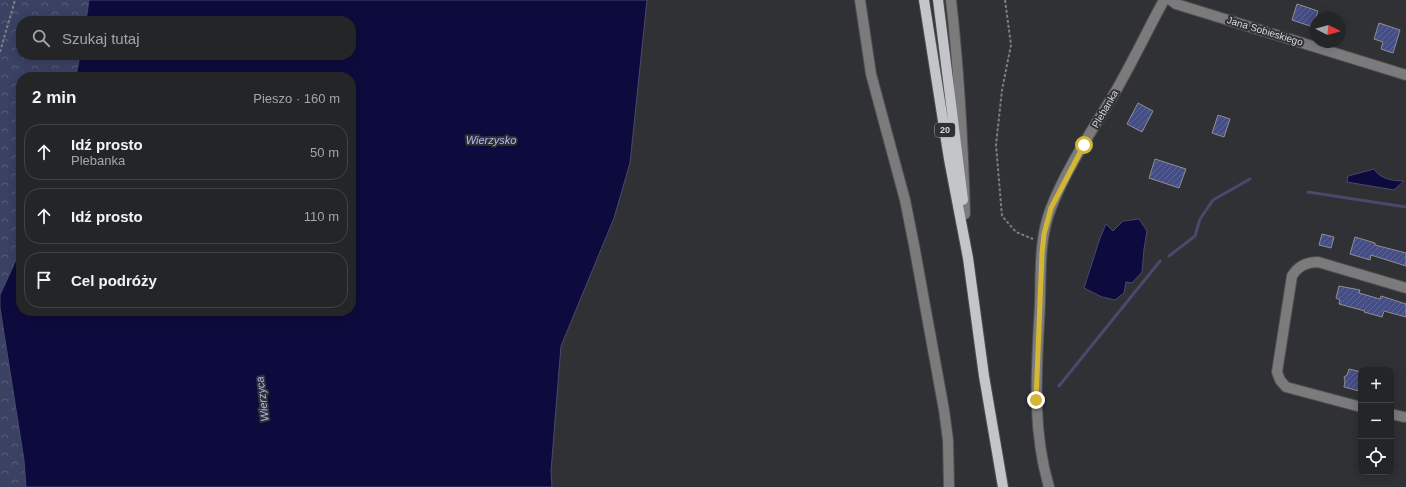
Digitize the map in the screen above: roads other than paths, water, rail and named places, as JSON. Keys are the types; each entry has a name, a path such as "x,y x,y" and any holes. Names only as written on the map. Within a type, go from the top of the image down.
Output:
{"main road":[{"name":"20","path":"924,0 949,159 968,258 984,376 1003,487"},
{"name":"20","path":"938,0 965,214 968,258"}],"street":[{"path":"860,0 871,74 905,200 914,245 944,410 948,440 949,487"},
{"path":"951,0 963,139 965,214"},
{"name":"Plebanka","path":"1049,487 1038,440 1036,400 1043,243 1047,220 1068,172 1115,92 1164,0"},
{"name":"Jana Sobieskiego","path":"1171,0 1176,4 1406,75"},
{"path":"1358,406 1286,387 1280,380 1277,372 1292,276 1296,270 1303,265 1311,262 1318,262 1406,288"},
{"path":"1394,415 1404,417"}],"water":[{"name":"Wierzysko","path":"89,0 647,0 630,163 614,218 561,346 551,471 552,487 26,487 24,460 0,308 0,295 16,260 16,316 356,316 356,72 77,72 79,60 356,60 356,16 87,16"},
{"path":"1374,169 1387,179 1404,181 1394,190 1347,182 1348,176"},
{"path":"1139,219 1147,231 1142,272 1132,283 1126,282 1124,293 1115,300 1102,297 1084,288 1106,224 1113,231 1123,221"}],"waterway":[{"path":"1169,256 1195,236 1200,219 1213,200 1250,179"},
{"path":"1308,192 1406,207"},
{"path":"1059,386 1160,261"}],"water label":[{"name":"Wierzyca","path":"262,399"}]}
